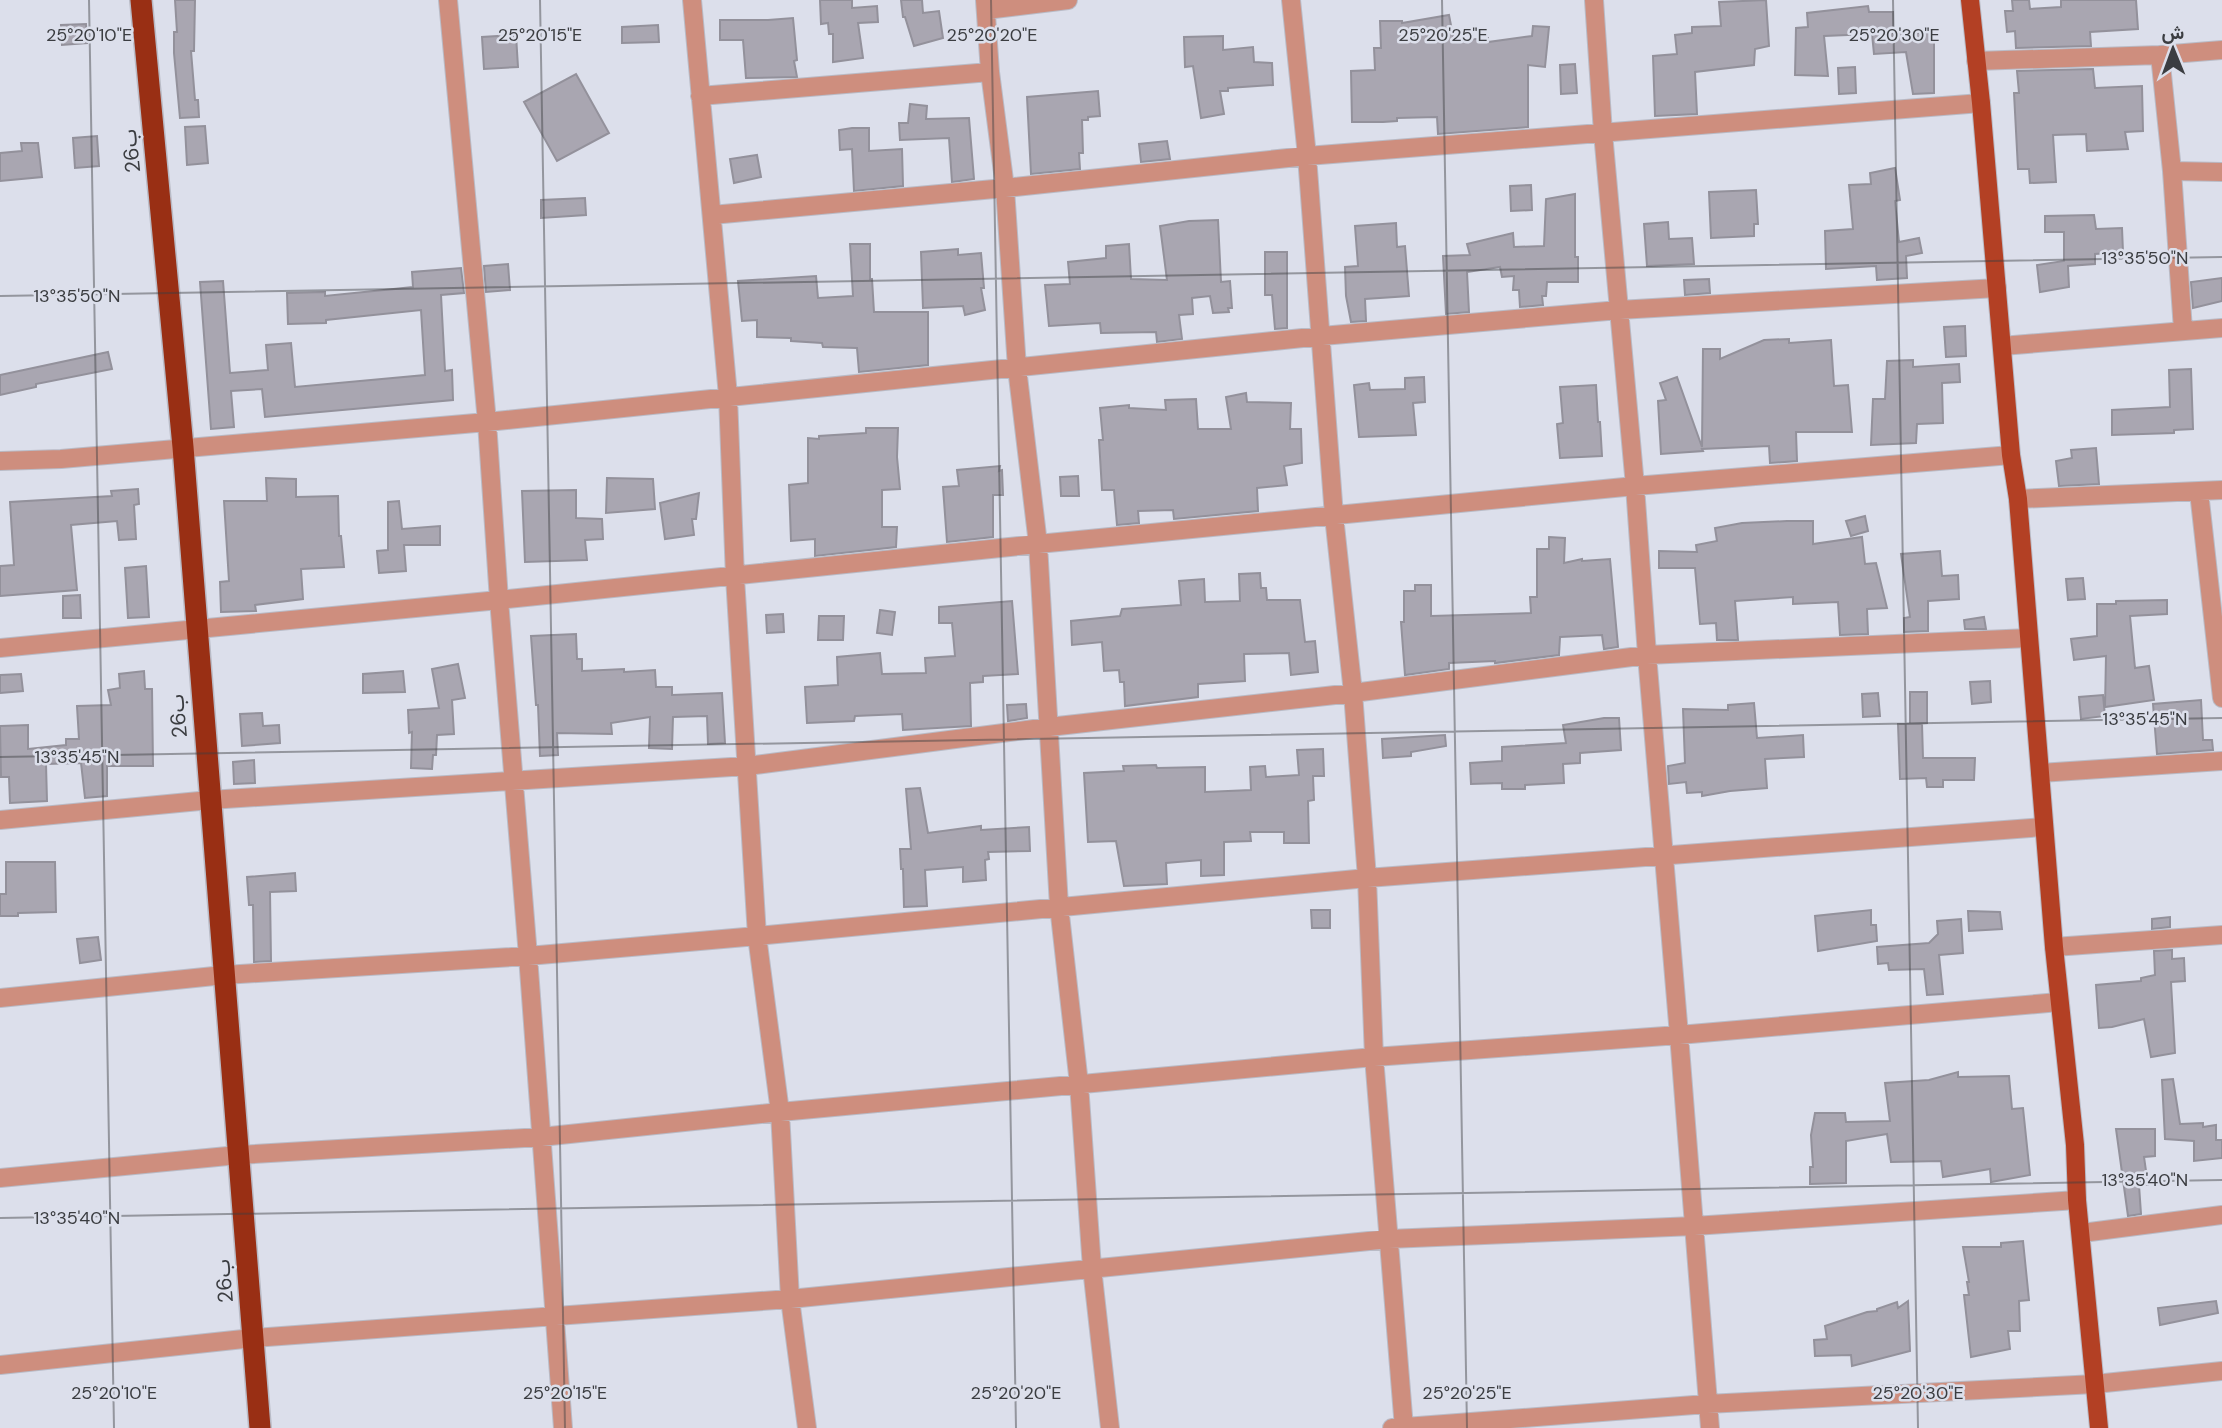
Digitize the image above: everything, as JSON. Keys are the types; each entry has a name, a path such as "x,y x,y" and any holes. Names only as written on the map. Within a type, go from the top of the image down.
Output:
{"highway":[{"name":"26ب","path":"141,0 183,447 260,1428"}],"main road":[{"path":"1970,0 2011,455 2018,499 2043,827 2075,1145 2077,1200 2099,1428"}],"street":[{"path":"448,0 487,422 563,1428"},
{"path":"692,0 728,396 735,577 757,936 780,1112 790,1299 807,1428"},
{"path":"1068,0 985,5 990,72 1005,188 1017,368 1038,544 1059,906 1079,1084 1092,1268 1110,1428"},
{"path":"1291,0 1307,156 1334,516 1353,694 1367,877 1374,1057 1404,1428"},
{"path":"1594,0 1710,1428"},
{"path":"1976,61 2160,55 2222,50"},
{"path":"2160,55 2172,171 2183,330"},
{"path":"700,96 990,72"},
{"path":"712,215 1307,156 1981,103"},
{"path":"2172,171 2222,172"},
{"path":"0,461 61,459 487,422 1322,336 1619,310 1997,288"},
{"path":"2002,346 2222,328"},
{"path":"0,648 1635,486 2011,455"},
{"path":"2018,499 2222,490"},
{"path":"2199,492 2222,698"},
{"path":"0,820 209,800 747,766 1647,656 2029,638"},
{"path":"2040,774 2222,761"},
{"path":"0,998 224,975 528,956 757,936 1367,877 2043,827"},
{"path":"2054,947 2222,934"},
{"path":"0,1178 239,1155 541,1137 1374,1057 1679,1035 2059,1002"},
{"path":"0,1365 253,1338 790,1299 1389,1239 1694,1226 2077,1200"},
{"path":"2082,1233 2222,1215"},
{"path":"1392,1428 1707,1405 2095,1384 2222,1371"}],"building":[{"path":"175,0 195,0 194,51 191,51 199,117 180,118 174,53 174,32 177,32"},
{"path":"820,0 852,0 852,8 877,6 878,22 858,23 863,58 833,62 833,34 829,34 828,23 821,24"},
{"path":"901,0 922,0 923,13 939,11 943,38 914,46 903,17"},
{"path":"1766,0 1769,46 1755,49 1754,65 1695,72 1697,114 1655,116 1653,56 1677,54 1675,35 1692,33 1692,27 1721,26 1719,2"},
{"path":"2012,0 2029,0 2030,9 2061,7 2061,0 2136,0 2138,29 2090,32 2091,46 2016,48 2015,31 2007,32 2005,11 2013,11"},
{"path":"1868,6 1869,12 1893,12 1893,33 1934,33 1934,93 1913,94 1906,52 1874,54 1872,34 1824,36 1828,76 1795,75 1796,28 1808,27 1807,13"},
{"path":"1449,15 1454,41 1488,38 1488,42 1532,36 1533,26 1549,27 1545,67 1528,65 1528,127 1438,134 1437,117 1352,122 1351,71 1375,70 1374,48 1381,48 1380,21 1402,23"},
{"path":"793,18 797,77 746,78 743,40 720,40 720,20"},
{"path":"86,24 87,43 62,45 61,25"},
{"path":"658,25 659,42 622,43 622,27"},
{"path":"516,35 518,67 484,69 482,37"},
{"path":"1223,36 1223,50 1253,47 1254,62 1272,63 1273,85 1220,91 1224,114 1201,118 1193,66 1185,67 1184,37"},
{"path":"1575,64 1577,93 1561,94 1560,65"},
{"path":"1855,67 1856,93 1839,94 1838,68"},
{"path":"2093,69 2095,88 2142,86 2143,131 2125,132 2128,149 2087,151 2086,134 2053,135 2056,182 2030,183 2029,169 2018,169 2014,93 2019,93 2017,71"},
{"path":"576,74 609,133 557,161 524,102"},
{"path":"1098,91 1100,116 1082,120 1083,153 1079,153 1080,169 1031,174 1027,97"},
{"path":"910,104 927,106 926,119 969,118 974,179 952,182 949,138 900,140 899,123 908,123"},
{"path":"205,126 208,163 187,165 185,127"},
{"path":"869,128 869,151 902,149 903,186 854,191 852,149 840,150 839,130"},
{"path":"97,136 99,166 75,168 73,138"},
{"path":"1167,141 1170,159 1141,162 1139,144"},
{"path":"21,143 38,143 42,177 0,181 0,153 22,151"},
{"path":"757,155 761,177 734,183 730,159"},
{"path":"1895,168 1900,200 1895,201 1899,242 1919,238 1922,253 1906,256 1907,278 1877,280 1876,266 1826,269 1825,231 1853,229 1849,185 1871,184 1870,173"},
{"path":"1531,185 1532,210 1511,211 1510,186"},
{"path":"1756,190 1758,224 1754,224 1754,236 1711,238 1709,192"},
{"path":"1575,194 1575,257 1578,257 1578,282 1547,282 1546,296 1542,296 1543,305 1520,307 1519,290 1513,290 1514,276 1502,277 1500,267 1467,272 1469,312 1446,314 1443,256 1470,255 1467,244 1513,233 1514,247 1544,246 1546,199"},
{"path":"585,198 586,215 541,218 541,200"},
{"path":"2094,215 2096,229 2122,228 2123,252 2095,254 2095,264 2068,266 2069,287 2040,292 2037,265 2064,261 2064,232 2045,232 2045,216"},
{"path":"1218,220 1221,282 1230,281 1232,308 1228,308 1229,312 1213,313 1210,296 1192,298 1193,314 1179,315 1182,339 1157,342 1156,332 1101,333 1100,323 1049,326 1045,285 1070,284 1068,262 1106,258 1106,246 1129,244 1131,279 1167,280 1160,226"},
{"path":"1668,222 1669,239 1692,238 1694,264 1647,266 1644,224"},
{"path":"1396,223 1397,247 1405,246 1409,296 1365,299 1366,321 1351,322 1346,296 1345,267 1358,266 1355,226"},
{"path":"850,244 870,244 874,312 928,312 928,365 859,372 857,348 823,347 822,343 791,341 791,338 757,337 757,320 742,321 738,281 816,276 818,298 853,296"},
{"path":"958,249 958,255 981,253 984,288 981,288 985,310 965,315 963,306 923,308 921,252"},
{"path":"1265,252 1287,252 1287,328 1275,329 1272,295 1265,295"},
{"path":"508,264 510,290 486,292 484,266"},
{"path":"461,268 464,293 441,295 445,371 452,370 453,400 265,417 262,389 231,391 234,427 211,429 200,282 223,281 230,373 268,370 266,345 291,343 295,387 425,375 421,310 326,320 326,323 288,324 287,293 325,292 325,296 413,287 412,272"},
{"path":"2222,278 2222,301 2193,308 2191,282"},
{"path":"1709,279 1710,293 1685,295 1684,280"},
{"path":"1965,326 1966,356 1946,357 1944,327"},
{"path":"1789,339 1789,343 1831,340 1834,386 1848,385 1852,432 1796,432 1797,461 1770,463 1769,446 1661,454 1658,401 1666,400 1660,383 1677,377 1702,447 1703,349 1720,349 1720,359 1764,340"},
{"path":"108,352 112,369 36,384 36,387 0,395 0,375"},
{"path":"1913,360 1913,367 1959,364 1960,382 1942,383 1943,423 1917,424 1916,443 1871,445 1873,399 1885,399 1887,361"},
{"path":"2191,369 2193,429 2174,430 2174,433 2112,435 2112,410 2170,407 2169,370"},
{"path":"1424,377 1425,402 1413,403 1416,435 1359,437 1354,385 1369,383 1370,390 1405,389 1405,378"},
{"path":"1596,385 1602,456 1560,458 1557,424 1563,423 1560,387"},
{"path":"1246,393 1247,402 1291,403 1290,429 1301,429 1302,463 1284,466 1287,485 1257,488 1258,511 1174,519 1173,510 1138,511 1139,523 1117,525 1114,490 1102,490 1099,440 1103,440 1100,408 1129,405 1129,408 1166,410 1165,400 1196,399 1198,429 1231,429 1226,397"},
{"path":"866,428 898,428 900,489 882,490 882,527 897,527 896,547 815,556 815,539 791,541 789,485 808,483 808,438 866,433"},
{"path":"2096,448 2099,484 2059,486 2056,461 2072,458 2071,450"},
{"path":"1000,466 1003,495 993,495 993,537 947,542 943,487 959,486 957,470"},
{"path":"1078,476 1079,496 1061,496 1060,477"},
{"path":"266,478 296,479 296,497 338,496 339,536 344,567 301,569 303,599 255,605 256,611 221,612 220,582 229,581 224,501 267,501"},
{"path":"607,478 653,479 655,509 606,513"},
{"path":"138,489 139,504 134,505 136,539 119,540 117,521 71,525 77,590 0,596 0,566 14,565 10,502 112,496 111,491"},
{"path":"576,490 576,518 602,519 603,539 585,540 587,560 525,562 522,491"},
{"path":"699,493 696,519 692,519 694,535 665,539 660,503"},
{"path":"399,501 402,529 440,526 440,545 404,545 406,571 379,573 377,551 388,550 388,502"},
{"path":"1865,516 1868,531 1851,536 1846,521"},
{"path":"1813,521 1813,544 1862,537 1865,564 1876,563 1887,608 1867,609 1868,634 1840,635 1838,602 1793,604 1793,597 1735,601 1738,640 1717,640 1716,623 1700,624 1695,568 1659,568 1659,551 1697,552 1696,545 1717,541 1715,528 1742,523"},
{"path":"1549,537 1565,538 1564,563 1582,559 1610,559 1618,647 1604,649 1602,635 1560,637 1559,655 1495,663 1449,663 1449,669 1405,675 1401,622 1404,622 1404,591 1415,591 1415,585 1431,585 1431,616 1531,613 1530,597 1537,597 1537,549 1549,549"},
{"path":"1940,551 1942,576 1958,575 1959,599 1928,601 1928,631 1904,632 1904,618 1910,617 1901,554"},
{"path":"146,566 149,617 128,618 125,568"},
{"path":"1260,573 1261,588 1266,588 1267,600 1300,600 1305,642 1315,641 1318,672 1291,675 1289,653 1244,654 1245,681 1198,684 1198,697 1125,706 1124,682 1120,682 1119,670 1104,671 1102,642 1072,645 1071,621 1120,616 1122,609 1181,605 1179,581 1204,579 1205,602 1240,601 1239,574"},
{"path":"2083,578 2085,599 2068,600 2066,579"},
{"path":"80,595 81,618 63,618 63,596"},
{"path":"2167,600 2167,614 2130,616 2135,668 2149,666 2154,700 2105,707 2106,656 2074,660 2071,639 2097,636 2097,604"},
{"path":"1012,601 1018,674 983,676 983,682 970,683 971,726 903,730 902,714 855,716 854,721 807,723 805,687 838,685 837,657 880,653 882,674 926,673 925,658 955,656 952,623 939,623 939,607"},
{"path":"880,610 895,612 892,635 877,633"},
{"path":"783,614 784,632 767,633 766,615"},
{"path":"819,616 844,616 843,640 818,640"},
{"path":"1984,617 1986,629 1965,629 1964,620"},
{"path":"576,634 577,659 582,659 582,671 655,670 656,687 672,687 672,695 722,693 725,743 708,744 707,716 673,717 672,749 649,748 650,717 611,723 612,734 557,733 558,755 540,756 531,636"},
{"path":"458,664 465,698 452,700 454,734 437,735 432,769 411,768 412,732 409,733 408,710 439,708 432,669"},
{"path":"144,671 145,689 152,689 153,766 107,766 107,796 85,798 81,763 46,764 47,801 10,803 9,777 1,777 0,726 28,725 28,749 66,745 66,739 79,739 77,706 111,705 108,690 120,688 119,674"},
{"path":"403,671 405,692 363,693 363,674"},
{"path":"21,674 23,691 0,693 0,675"},
{"path":"1990,681 1991,702 1972,704 1970,682"},
{"path":"1910,692 1927,692 1927,723 1910,724"},
{"path":"1878,693 1880,716 1863,717 1862,694"},
{"path":"2103,695 2105,716 2081,719 2079,697"},
{"path":"2201,700 2203,740 2212,740 2213,750 2157,754 2153,704"},
{"path":"1754,703 1757,738 1803,735 1804,757 1765,759 1767,788 1702,796 1702,792 1687,793 1686,782 1669,784 1668,766 1685,763 1683,709 1728,710 1728,705"},
{"path":"1026,704 1027,718 1008,721 1007,705"},
{"path":"262,713 263,726 279,725 280,743 242,746 240,714"},
{"path":"1619,718 1621,750 1580,753 1580,763 1563,764 1564,783 1525,785 1525,789 1502,789 1502,783 1471,784 1470,763 1502,761 1502,747 1566,743 1563,725"},
{"path":"1898,724 1922,724 1923,758 1975,758 1974,780 1943,780 1943,787 1927,787 1926,778 1900,779"},
{"path":"1445,735 1446,746 1411,752 1411,756 1383,758 1382,739"},
{"path":"1323,749 1324,776 1313,776 1314,800 1308,801 1309,843 1284,843 1284,832 1250,832 1251,841 1224,842 1224,875 1201,876 1201,860 1166,863 1167,884 1124,886 1116,841 1088,842 1084,773 1124,771 1123,766 1205,767 1205,792 1251,790 1250,767 1265,766 1266,777 1299,775 1297,750"},
{"path":"254,760 255,783 234,784 233,762"},
{"path":"920,788 928,833 981,826 981,830 1029,827 1030,851 988,852 989,859 985,860 986,880 963,882 963,867 925,870 927,906 904,907 900,849 911,849 906,789"},
{"path":"6,862 55,862 56,912 0,916 0,894 6,894"},
{"path":"295,873 296,891 270,892 271,961 254,962 253,905 249,905 247,877"},
{"path":"1311,910 1330,910 1330,928 1312,928"},
{"path":"1871,910 1871,925 1876,925 1877,941 1818,951 1815,916"},
{"path":"1968,911 2000,912 2002,929 1969,931"},
{"path":"2170,917 2170,927 2152,929 2152,919"},
{"path":"1961,919 1963,953 1939,955 1943,994 1927,995 1924,969 1889,970 1888,963 1878,964 1877,947 1929,943 1938,934 1937,921"},
{"path":"98,937 101,960 80,963 77,939"},
{"path":"2172,950 2172,959 2184,958 2185,981 2171,982 2175,1053 2151,1057 2144,1019 2099,1028 2096,985 2141,981 2141,978 2155,975 2154,951"},
{"path":"1958,1072 1958,1077 2009,1076 2012,1109 2023,1108 2030,1175 1991,1182 1990,1169 1943,1177 1941,1161 1891,1162 1887,1134 1846,1141 1846,1183 1810,1184 1810,1167 1813,1167 1811,1135 1815,1113 1845,1113 1846,1122 1890,1121 1885,1083 1929,1080"},
{"path":"2173,1079 2180,1124 2203,1123 2203,1127 2216,1125 2216,1140 2222,1140 2222,1158 2194,1161 2194,1141 2165,1139 2162,1080"},
{"path":"2116,1129 2155,1129 2155,1156 2144,1157 2148,1185 2139,1185 2141,1214 2128,1216"},
{"path":"2023,1241 2029,1300 2019,1301 2020,1331 2008,1331 2010,1349 1971,1357 1964,1295 1969,1295 1969,1282 1963,1247 2001,1247 2001,1243"},
{"path":"1908,1301 1910,1351 1852,1366 1851,1355 1815,1356 1814,1340 1827,1339 1825,1326 1877,1311 1897,1302 1898,1308"},
{"path":"2216,1301 2218,1313 2160,1325 2158,1308"}]}
